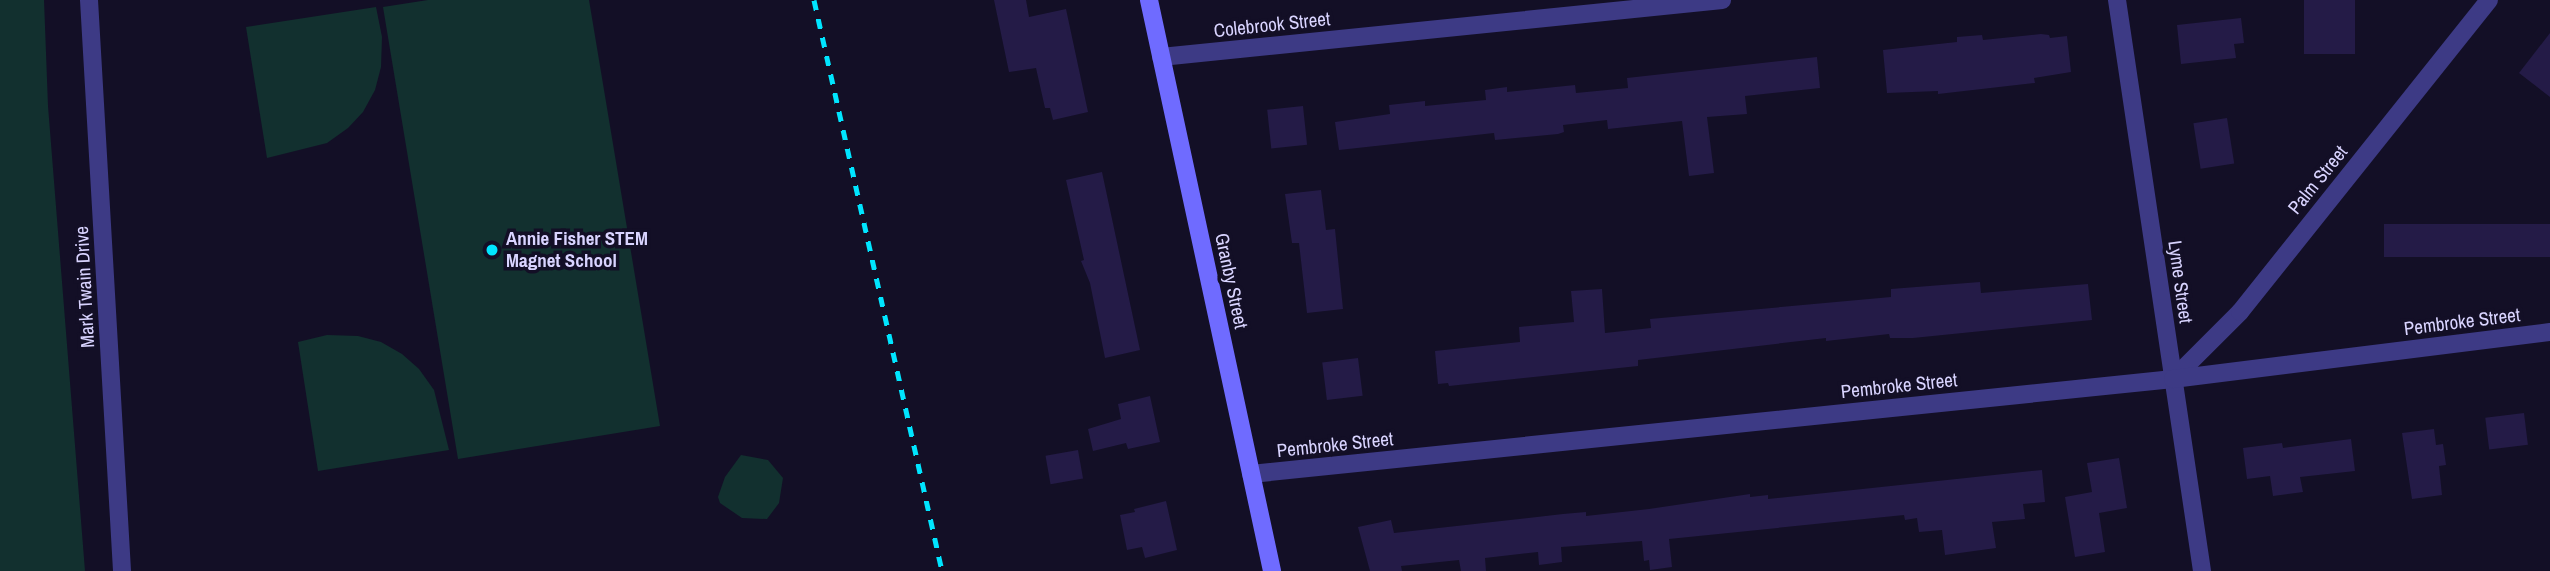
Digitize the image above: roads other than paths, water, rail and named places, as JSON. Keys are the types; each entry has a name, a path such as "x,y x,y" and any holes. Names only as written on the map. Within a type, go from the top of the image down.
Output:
{"main road":[{"name":"Granby Street","path":"1149,0 1272,571"}],"street":[{"name":"Mark Twain Drive","path":"89,0 122,571"},
{"name":"Colebrook Street","path":"1161,57 1722,0"},
{"name":"Lyme Street","path":"2117,0 2202,571"},
{"name":"Palm Street","path":"2173,379 2240,312 2489,0"},
{"name":"Pembroke Street","path":"1251,474 2173,379 2550,332"}],"railway":[{"path":"814,0 942,571"}],"place":[{"name":"Annie Fisher STEM Magnet School","path":"492,250"}]}
